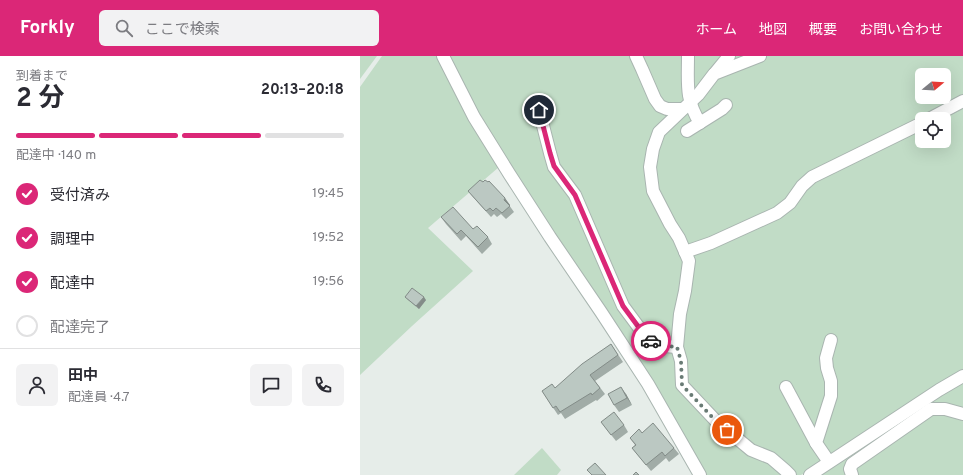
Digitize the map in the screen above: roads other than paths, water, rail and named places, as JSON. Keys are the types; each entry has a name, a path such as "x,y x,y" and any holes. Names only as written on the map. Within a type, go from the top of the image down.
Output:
{"street":[{"path":"443,56 474,117 494,150 648,384 700,475"},
{"path":"636,56 655,99 660,106 667,109 686,106"},
{"path":"688,56 686,106 700,123"},
{"path":"729,56 698,95 659,132 653,149 650,167 653,191 679,238 689,261 680,314 677,347 681,361 682,385 715,420 751,450 771,458 790,475"},
{"path":"714,74 760,56"},
{"path":"942,112 963,101"},
{"path":"687,131 726,106"},
{"path":"539,110 554,166 575,195 623,306 640,329 653,342 664,346 677,347"},
{"path":"685,252 711,243 777,214 790,203 802,186 812,177 915,126"},
{"path":"816,443 831,396 831,381 826,358 831,340"},
{"path":"810,475 963,376"},
{"path":"786,387 816,443 829,462"},
{"path":"850,471 931,409 945,409 963,414"},
{"path":"850,471 868,437"}]}
